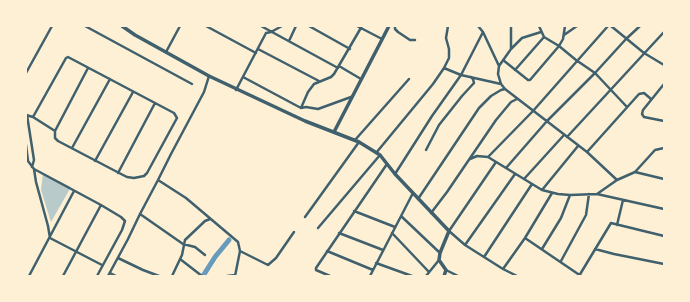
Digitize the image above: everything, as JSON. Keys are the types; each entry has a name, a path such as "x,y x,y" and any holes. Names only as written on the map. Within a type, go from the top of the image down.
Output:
{"street":[{"path":"26,72 52,26"},
{"path":"85,26 192,84"},
{"path":"122,26 236,90 305,121 355,140 378,154 449,231 465,245 517,276"},
{"path":"166,52 180,26"},
{"path":"207,26 256,53"},
{"path":"261,26 361,79"},
{"path":"236,90 266,33 272,32 282,26"},
{"path":"289,41 296,26"},
{"path":"309,26 350,49"},
{"path":"357,26 362,27 382,39"},
{"path":"334,132 389,26"},
{"path":"394,26 394,29 410,40 415,40"},
{"path":"318,228 378,154 444,68 449,58 449,49 446,38 448,26"},
{"path":"478,26 483,32 499,66 498,74 500,84"},
{"path":"511,26 511,49"},
{"path":"539,26 544,37 559,46 595,73 627,107"},
{"path":"504,60 515,70 530,80 559,46 564,35 565,26"},
{"path":"564,35 577,26"},
{"path":"488,157 533,111 576,60 609,26 644,53 664,65"},
{"path":"506,168 547,120 640,26"},
{"path":"301,108 311,87 319,81 331,77 339,67 362,27"},
{"path":"395,174 432,116 461,75 483,32"},
{"path":"499,66 511,49 522,38 541,32"},
{"path":"567,137 664,32"},
{"path":"515,70 544,37"},
{"path":"660,37 664,39"},
{"path":"258,49 319,81"},
{"path":"33,117 67,57 70,57 174,113 177,118 147,173 141,177 127,177 55,138 55,131 88,68"},
{"path":"444,68 461,75 500,84 517,99 547,120 587,152 618,180"},
{"path":"116,276 109,274 204,92 209,76"},
{"path":"243,77 301,108 306,107 318,109 351,97"},
{"path":"426,150 440,125 474,83 474,79 471,77"},
{"path":"72,148 110,79"},
{"path":"355,140 409,79"},
{"path":"664,84 643,110 642,115 664,121"},
{"path":"418,199 479,108 491,96 505,89"},
{"path":"95,161 133,92"},
{"path":"587,152 641,92 651,99"},
{"path":"431,213 496,120 511,102 517,99"},
{"path":"118,173 155,103"},
{"path":"50,238 33,168 34,160 26,115 33,117 55,131"},
{"path":"524,179 564,134"},
{"path":"305,217 359,142"},
{"path":"26,145 28,161 33,168 101,205 125,221 122,230 97,276"},
{"path":"542,190 578,146"},
{"path":"597,194 618,180 635,172 655,150 664,148"},
{"path":"470,159 477,156 488,157 542,190 552,193 570,195 597,194 664,209"},
{"path":"426,276 439,260 440,253 449,231 496,162"},
{"path":"330,276 316,269 387,164"},
{"path":"635,172 664,179"},
{"path":"465,245 516,174"},
{"path":"158,180 186,198 238,242 240,251 235,276 227,276"},
{"path":"484,257 532,184"},
{"path":"29,276 74,191"},
{"path":"370,276 413,193"},
{"path":"503,269 525,238 552,193"},
{"path":"561,261 586,215 589,194"},
{"path":"542,249 561,218 570,195"},
{"path":"617,225 623,200"},
{"path":"62,276 101,205"},
{"path":"354,211 395,227"},
{"path":"140,214 184,244 195,247 204,255"},
{"path":"401,216 440,253"},
{"path":"172,276 188,237 205,221 210,219"},
{"path":"525,238 561,261 580,276 611,223 664,236"},
{"path":"240,251 268,265 276,258 294,232"},
{"path":"339,233 383,250"},
{"path":"392,233 429,272"},
{"path":"50,238 102,265"},
{"path":"595,249 664,264"},
{"path":"327,251 373,270"},
{"path":"118,258 159,276"},
{"path":"180,259 202,276"},
{"path":"439,260 446,270 458,276"},
{"path":"376,263 412,276"},
{"path":"444,276 446,270"}],"shaded area":[{"path":"43,173 71,187 51,222 41,190"}],"waterway":[{"path":"203,276 215,257 229,240"}]}
